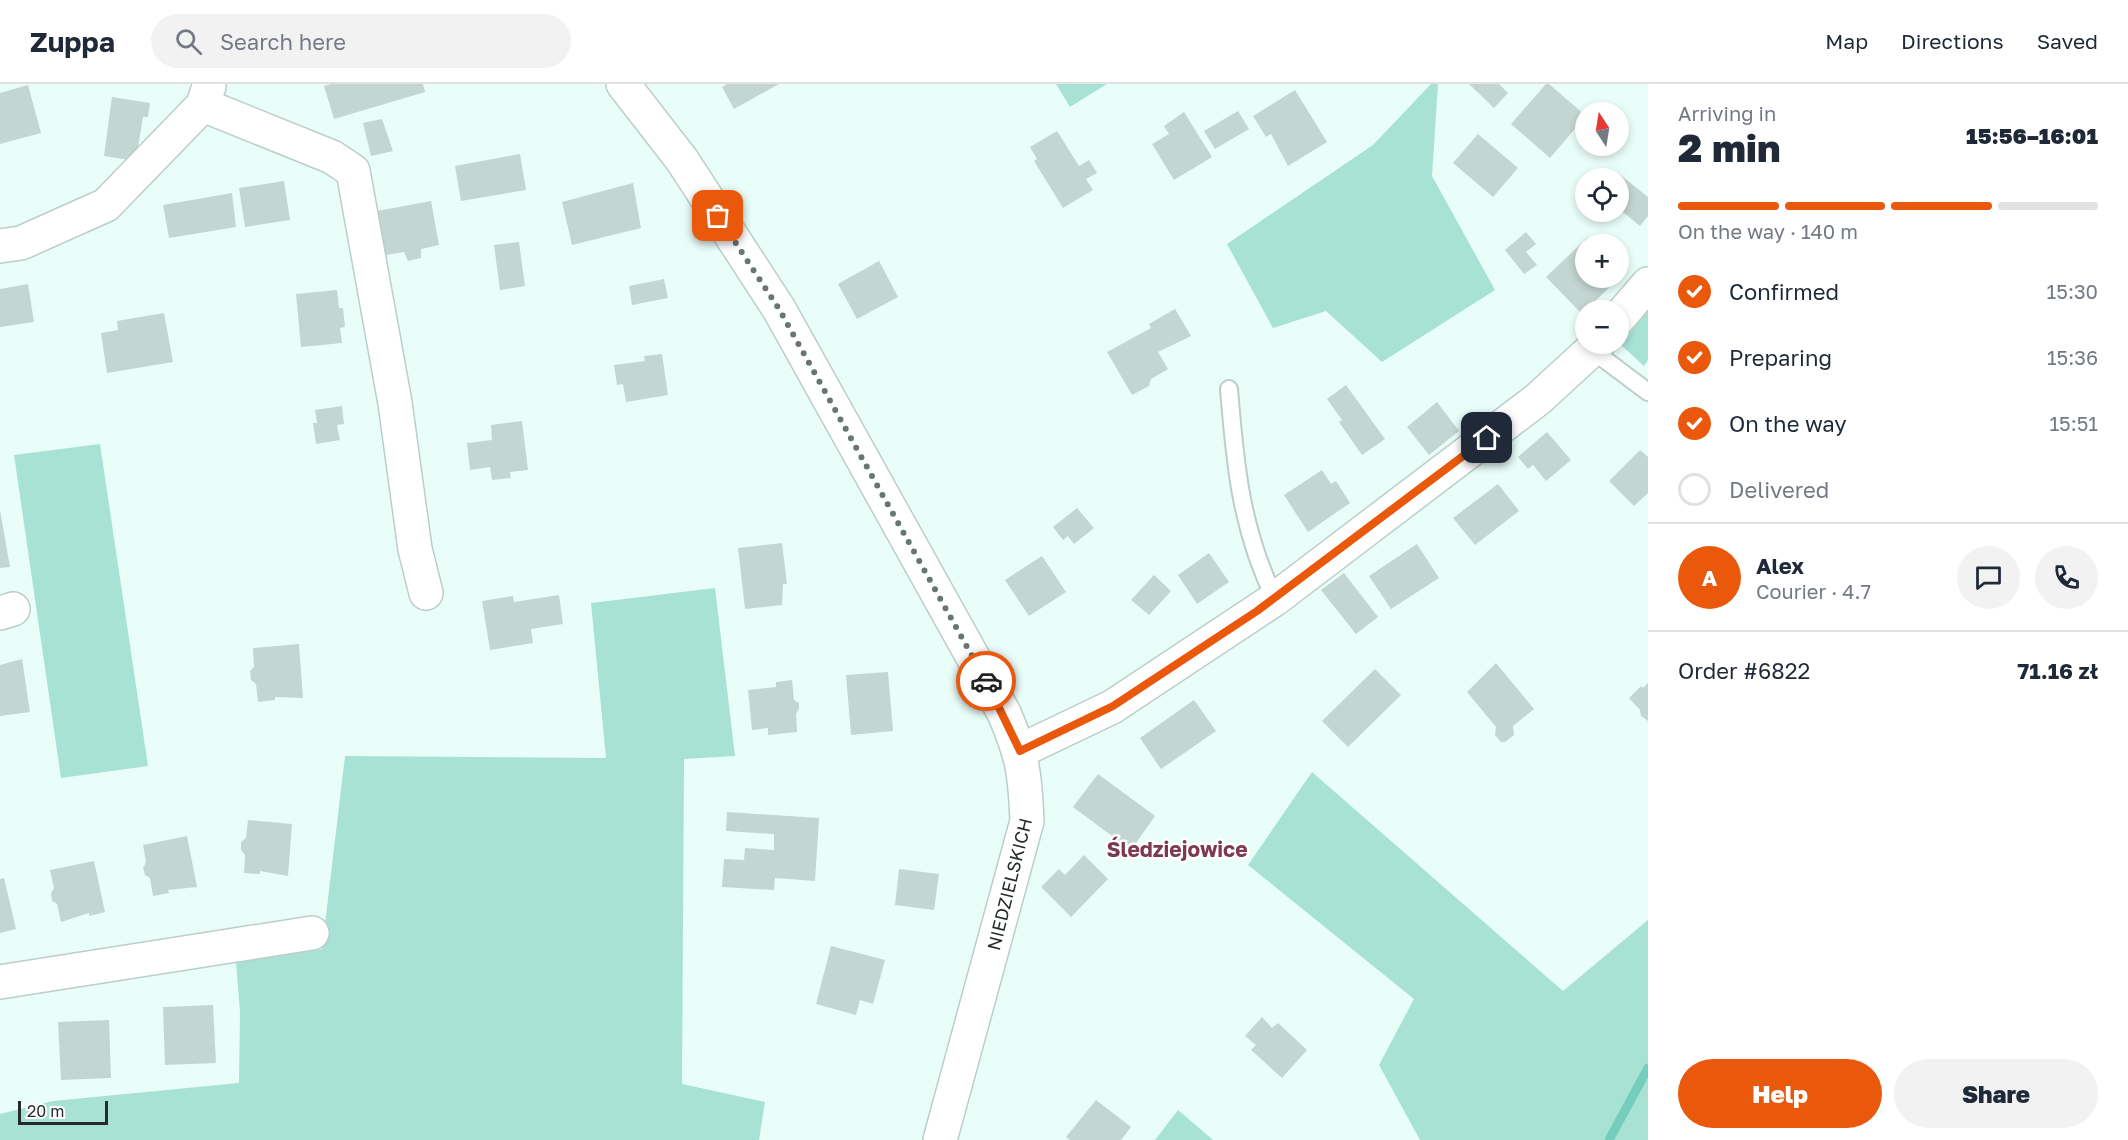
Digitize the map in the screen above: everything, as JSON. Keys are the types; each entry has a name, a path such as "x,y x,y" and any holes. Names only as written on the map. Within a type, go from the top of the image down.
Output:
{"street":[{"name":"NIEDZIELSKICH","path":"623,84 682,160 779,309 1004,713 1020,751 1025,771 1027,820 940,1140"},
{"path":"0,246 21,243 106,205 207,95 332,157 353,171 395,403 416,549 426,593"},
{"path":"1629,306 1648,284"},
{"path":"1020,751 1113,706 1275,598 1538,399 1587,354"},
{"path":"0,982 312,933"}],"lane":[{"path":"1603,354 1648,392"},
{"path":"1229,389 1236,475 1257,563 1275,598"}],"green space":[{"path":"1056,84 1107,84 1070,107"},
{"path":"1431,84 1438,84 1432,176 1495,290 1382,362 1326,311 1273,328 1227,244 1373,145"},
{"path":"1648,309 1648,360 1644,366 1629,352 1629,334"},
{"path":"100,444 148,766 61,778 14,455"},
{"path":"715,588 735,756 684,759 682,1084 765,1102 759,1140 0,1140 0,1114 53,1101 239,1083 240,1012 236,962 322,949 345,756 606,758 591,603"},
{"path":"1312,772 1563,991 1648,920 1648,1140 1420,1140 1379,1065 1414,999 1248,865"},
{"path":"1178,1110 1213,1140 1155,1140"}],"building":[{"path":"331,84 423,84 425,92 334,119 324,86"},
{"path":"727,84 779,84 734,109 722,87"},
{"path":"1469,84 1499,84 1508,93 1494,108"},
{"path":"1546,84 1549,84 1575,106 1575,129 1550,158 1511,124"},
{"path":"28,85 41,133 0,144 0,93"},
{"path":"1295,90 1327,142 1288,166 1271,134 1266,137 1253,116"},
{"path":"112,97 150,103 148,117 143,117 136,161 104,156"},
{"path":"1238,111 1249,129 1215,149 1204,131"},
{"path":"1184,112 1212,157 1174,180 1152,144 1169,134 1164,126"},
{"path":"382,119 393,151 371,156 363,123"},
{"path":"1057,131 1079,166 1089,160 1097,173 1086,179 1093,190 1063,208 1034,161 1037,159 1030,147"},
{"path":"1478,134 1518,168 1493,197 1453,163"},
{"path":"520,154 526,190 461,201 455,166"},
{"path":"284,181 290,220 245,227 239,188"},
{"path":"1629,182 1648,197 1648,216 1640,226 1629,217"},
{"path":"633,183 641,228 572,245 562,202"},
{"path":"232,193 236,227 169,238 163,205"},
{"path":"431,201 439,245 421,249 421,258 408,261 404,252 386,255 377,211"},
{"path":"1526,232 1536,244 1526,252 1537,265 1524,274 1505,250"},
{"path":"519,242 525,286 500,290 494,245"},
{"path":"1575,249 1575,288 1609,288 1596,300 1575,300 1575,307 1546,277"},
{"path":"879,261 898,297 857,319 838,284"},
{"path":"664,279 668,298 632,305 629,286"},
{"path":"28,284 34,322 0,327 0,289"},
{"path":"337,290 339,308 343,308 345,327 340,328 342,343 301,347 296,294"},
{"path":"1175,309 1191,336 1158,352 1168,369 1151,379 1149,386 1132,395 1107,352 1151,328 1149,324"},
{"path":"164,313 173,362 107,373 101,333 118,330 117,321"},
{"path":"662,354 668,395 626,402 623,384 617,385 614,365 645,361 644,356"},
{"path":"1346,385 1385,439 1362,455 1339,422 1342,420 1327,399"},
{"path":"1437,402 1459,431 1429,455 1407,427"},
{"path":"342,406 344,424 337,425 340,440 316,444 313,423 317,423 315,410"},
{"path":"522,421 528,470 510,472 511,478 492,480 490,467 470,470 467,443 492,440 491,425"},
{"path":"1547,432 1571,460 1546,481 1533,465 1528,469 1518,457"},
{"path":"1640,450 1648,457 1648,493 1634,506 1609,481"},
{"path":"1322,470 1331,484 1336,481 1350,503 1308,532 1284,495"},
{"path":"1498,484 1519,511 1475,545 1453,518"},
{"path":"1077,508 1094,528 1074,544 1068,536 1063,540 1053,527"},
{"path":"0,510 10,567 0,568"},
{"path":"782,543 787,584 783,584 782,605 745,609 738,548"},
{"path":"1417,544 1439,578 1391,609 1369,576"},
{"path":"1209,553 1229,582 1197,604 1178,575"},
{"path":"1042,556 1066,592 1029,616 1005,580"},
{"path":"1344,573 1378,617 1356,634 1321,590"},
{"path":"1154,575 1171,591 1149,615 1131,600"},
{"path":"559,595 563,624 531,629 533,643 490,650 482,601 513,596 514,602"},
{"path":"299,644 303,698 275,697 275,700 258,702 256,684 251,680 250,671 254,667 253,648"},
{"path":"22,659 30,712 0,716 0,665"},
{"path":"1496,663 1534,709 1513,726 1514,735 1505,742 1501,742 1495,735 1496,727 1467,692"},
{"path":"1375,669 1401,695 1348,747 1322,721"},
{"path":"888,672 893,731 851,735 846,675"},
{"path":"792,680 794,700 799,703 796,714 797,732 768,735 768,728 752,730 748,690 776,687 776,682"},
{"path":"1648,683 1648,721 1641,716 1640,710 1629,698 1641,686 1643,688"},
{"path":"1194,700 1216,731 1161,769 1140,738"},
{"path":"1098,774 1155,816 1131,850 1073,807"},
{"path":"727,812 819,818 815,881 775,878 774,890 722,887 724,859 744,860 745,848 774,850 774,834 726,831"},
{"path":"248,820 292,824 288,876 260,871 260,874 244,873 245,855 241,850 241,842 246,838"},
{"path":"187,836 197,887 168,890 169,893 153,896 150,878 145,875 143,868 146,862 143,845"},
{"path":"1084,855 1108,879 1071,917 1041,887 1059,869 1065,875"},
{"path":"94,861 105,912 89,916 89,913 61,922 57,904 52,901 51,893 54,888 50,870"},
{"path":"899,869 939,874 934,910 895,905"},
{"path":"4,878 16,929 0,933 0,879"},
{"path":"831,946 885,960 873,1004 860,1000 856,1015 816,1004"},
{"path":"213,1005 216,1063 165,1065 163,1007"},
{"path":"1262,1017 1272,1028 1278,1023 1307,1050 1282,1078 1251,1050 1256,1045 1245,1036"},
{"path":"109,1020 111,1078 61,1080 58,1022"},
{"path":"1096,1100 1131,1127 1121,1140 1070,1140 1066,1137"}],"waterway":[{"path":"1609,1140 1648,1068"}],"way so far":[{"path":"718,216 779,309 986,681"}],"district":[{"name":"Śledziejowice","path":"1177,849"}],"route":[{"path":"986,681 1004,713 1020,751 1046,740 1113,706 1275,598 1487,438"}]}
